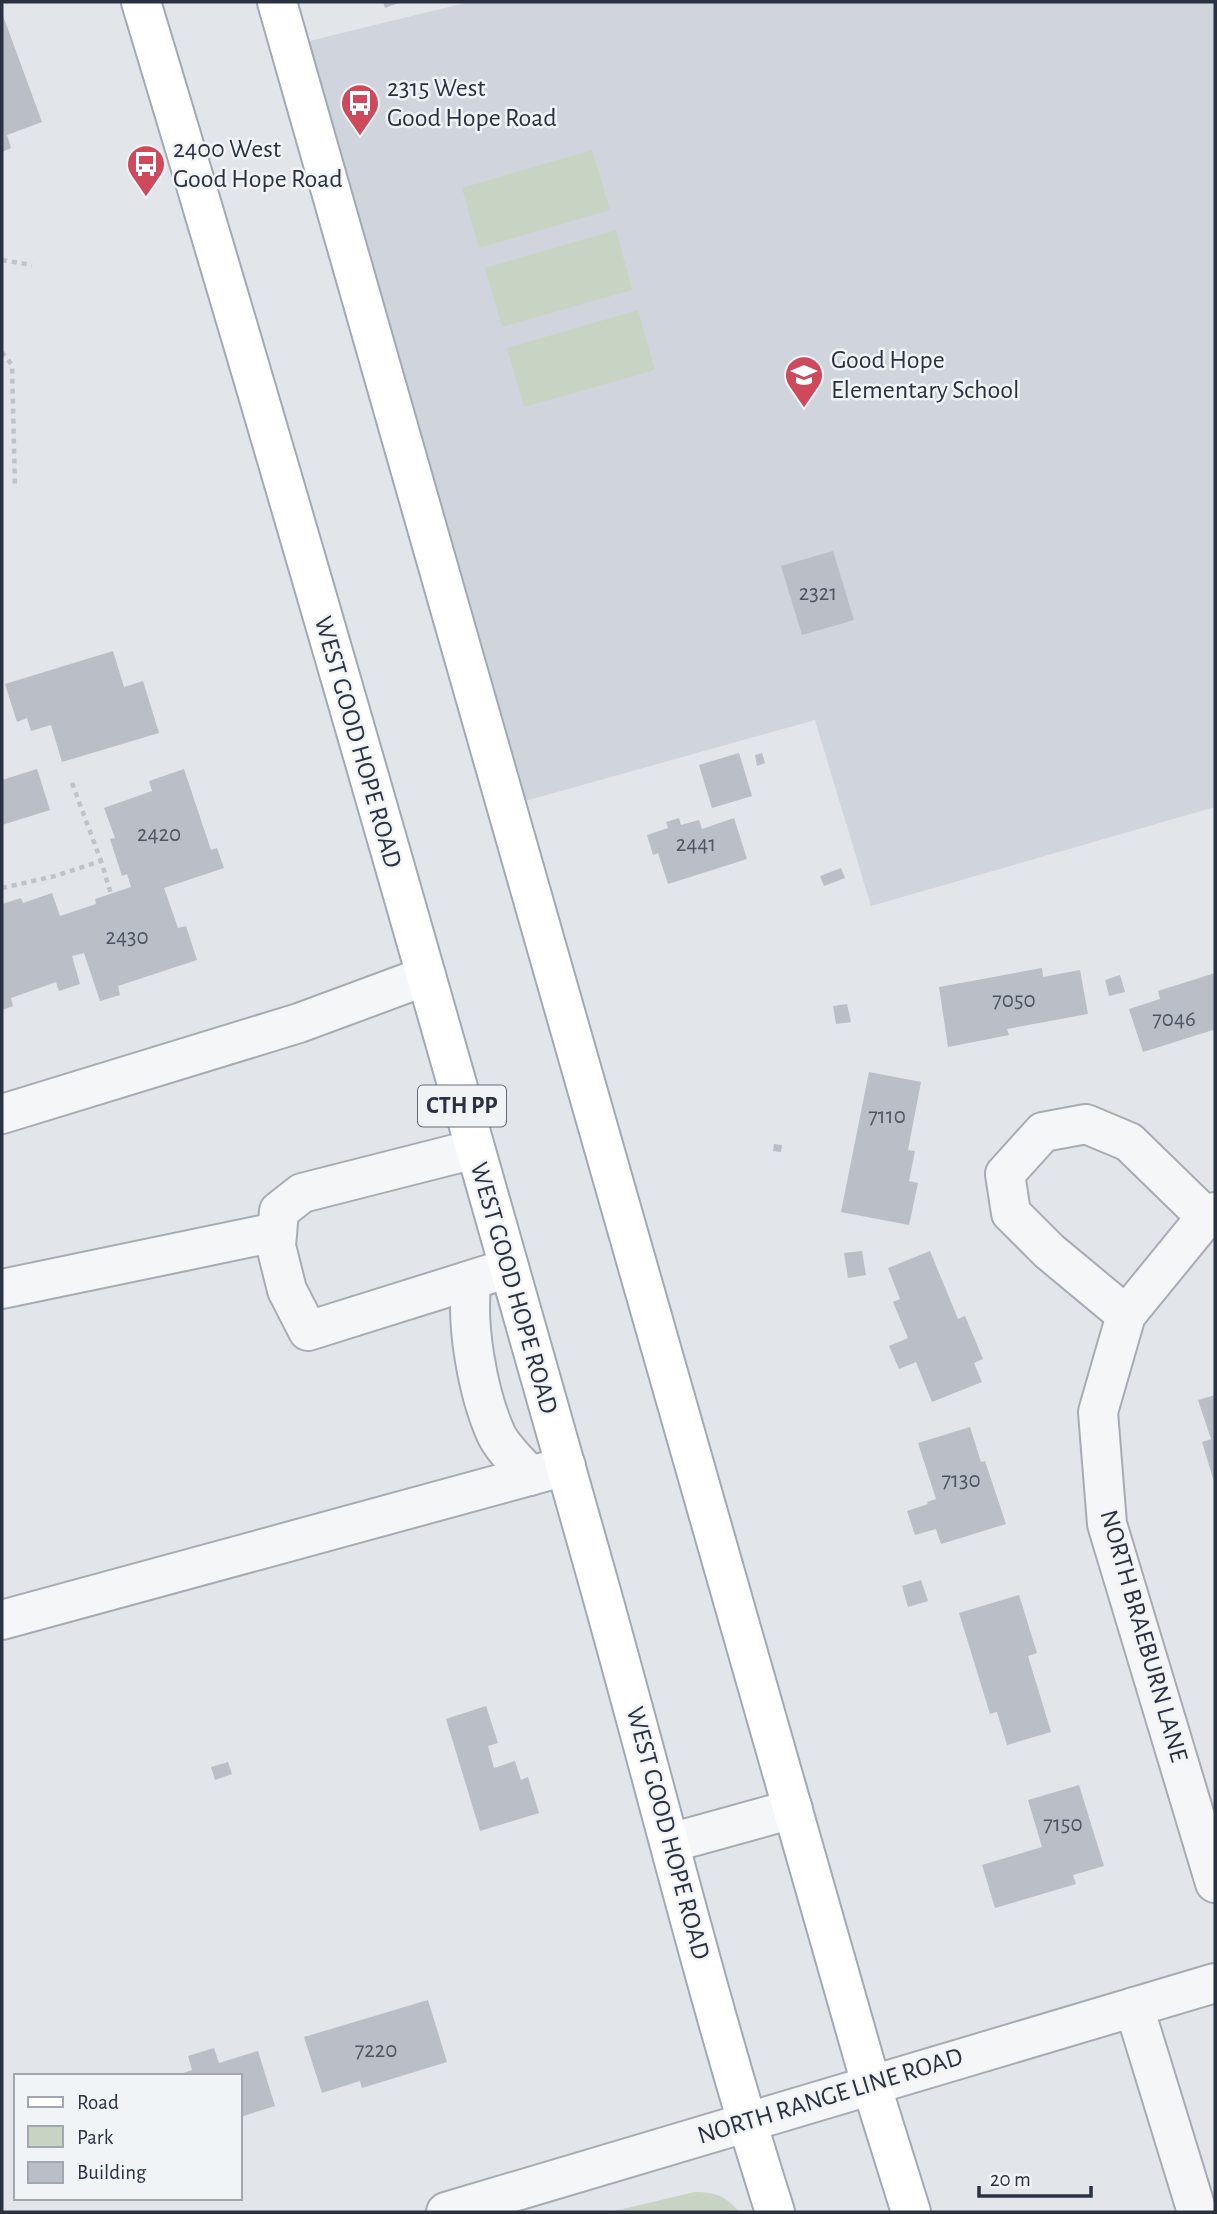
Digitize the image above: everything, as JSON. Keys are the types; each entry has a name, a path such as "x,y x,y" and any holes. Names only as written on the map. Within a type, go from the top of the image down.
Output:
{"main road":[{"name":"WEST GOOD HOPE ROAD","path":"141,2 509,1268 548,1471 670,1843 746,2121 775,2212"},
{"path":"277,2 871,2084 911,2212"}],"street":[{"path":"2,1114 299,1023 426,976"},
{"path":"1126,1315 1049,1251 1011,1213 1005,1174 1043,1132 1086,1124 1129,1142 1211,1215"},
{"path":"474,1149 302,1193 279,1211 276,1246 286,1290 308,1331 509,1268"},
{"name":"NORTH BRAEBURN LANE","path":"1211,1215 1126,1315 1098,1412 1107,1524 1215,1883"},
{"path":"2,1289 276,1232"},
{"path":"472,1280 469,1299 477,1373 496,1435 548,1471"},
{"path":"2,1620 548,1471"},
{"path":"670,1843 793,1809"},
{"name":"NORTH RANGE LINE ROAD","path":"446,2212 1215,1983"},
{"path":"1134,2007 1197,2212"}],"path":[{"path":"2,260 32,265"},
{"path":"2,352 12,365 15,488"},
{"path":"72,783 111,894"},
{"path":"2,888 55,876 100,861"}],"shaded area":[{"name":"Good Hope Elementary School","path":"469,2 1215,2 1215,807 871,906 815,720 507,806 289,46"}],"green space":[{"path":"592,150 610,210 479,248 462,188"},
{"path":"616,230 632,290 502,327 485,268"},
{"path":"638,310 655,370 524,407 507,348"},
{"path":"695,2192 720,2196 739,2212 610,2212"}],"building":[{"path":"383,2 401,2 385,8"},
{"path":"2,13 42,122 7,135 11,148 2,152"},
{"path":"833,551 854,620 802,635 781,566"},
{"path":"113,651 124,687 143,681 159,733 62,762 51,725 31,731 27,718 17,722 5,684"},
{"path":"739,753 752,796 712,808 699,765"},
{"path":"762,753 765,763 757,766 755,755"},
{"path":"37,769 50,810 2,825 2,780"},
{"path":"184,769 211,850 217,848 224,868 164,888 178,928 186,926 197,960 118,986 120,995 100,1001 84,953 72,956 80,984 59,991 56,982 11,998 13,1006 2,1010 2,904 21,898 23,903 52,893 60,916 96,904 95,899 131,887 127,874 122,876 110,839 115,838 104,808 152,791 149,781"},
{"path":"679,818 681,825 699,820 702,829 734,818 747,859 668,884 658,853 653,855 647,835 668,828 666,822"},
{"path":"841,868 845,878 824,886 820,876"},
{"path":"1042,968 1043,977 1080,970 1088,1014 1007,1029 1009,1035 948,1047 939,987"},
{"path":"1215,973 1215,1035 1213,1030 1143,1052 1129,1009 1160,999 1158,991"},
{"path":"1120,975 1125,992 1109,996 1105,980"},
{"path":"847,1004 851,1022 836,1024 833,1006"},
{"path":"869,1072 921,1082 908,1150 915,1151 909,1181 918,1183 909,1225 841,1212"},
{"path":"774,1144 782,1145 781,1152 773,1151"},
{"path":"862,1251 866,1275 848,1278 844,1253"},
{"path":"930,1251 958,1319 965,1316 983,1359 974,1363 982,1382 932,1402 916,1362 899,1369 889,1346 908,1338 893,1302 900,1299 888,1268"},
{"path":"1215,1395 1215,1485 1202,1442 1211,1439 1198,1400"},
{"path":"970,1427 981,1462 985,1461 1006,1524 941,1544 936,1529 915,1535 907,1511 936,1499 918,1443"},
{"path":"921,1580 928,1601 908,1607 902,1586"},
{"path":"1019,1595 1037,1653 1028,1656 1051,1732 1007,1745 997,1712 990,1714 959,1613"},
{"path":"486,1706 498,1743 488,1746 494,1768 515,1761 521,1780 528,1777 539,1813 480,1831 446,1719"},
{"path":"228,1762 232,1774 215,1780 211,1767"},
{"path":"1079,1785 1104,1866 1073,1875 1076,1884 995,1908 982,1865 1042,1847 1028,1800"},
{"path":"428,2000 447,2062 362,2088 360,2081 322,2093 304,2037"},
{"path":"214,2048 219,2063 258,2051 275,2106 242,2116 242,2074 180,2074 192,2070 188,2056"}],"place":[{"name":"2315 West Good Hope Road","path":"360,137"},
{"name":"2400 West Good Hope Road","path":"146,198"},
{"name":"Good Hope Elementary School","path":"804,409"}]}
